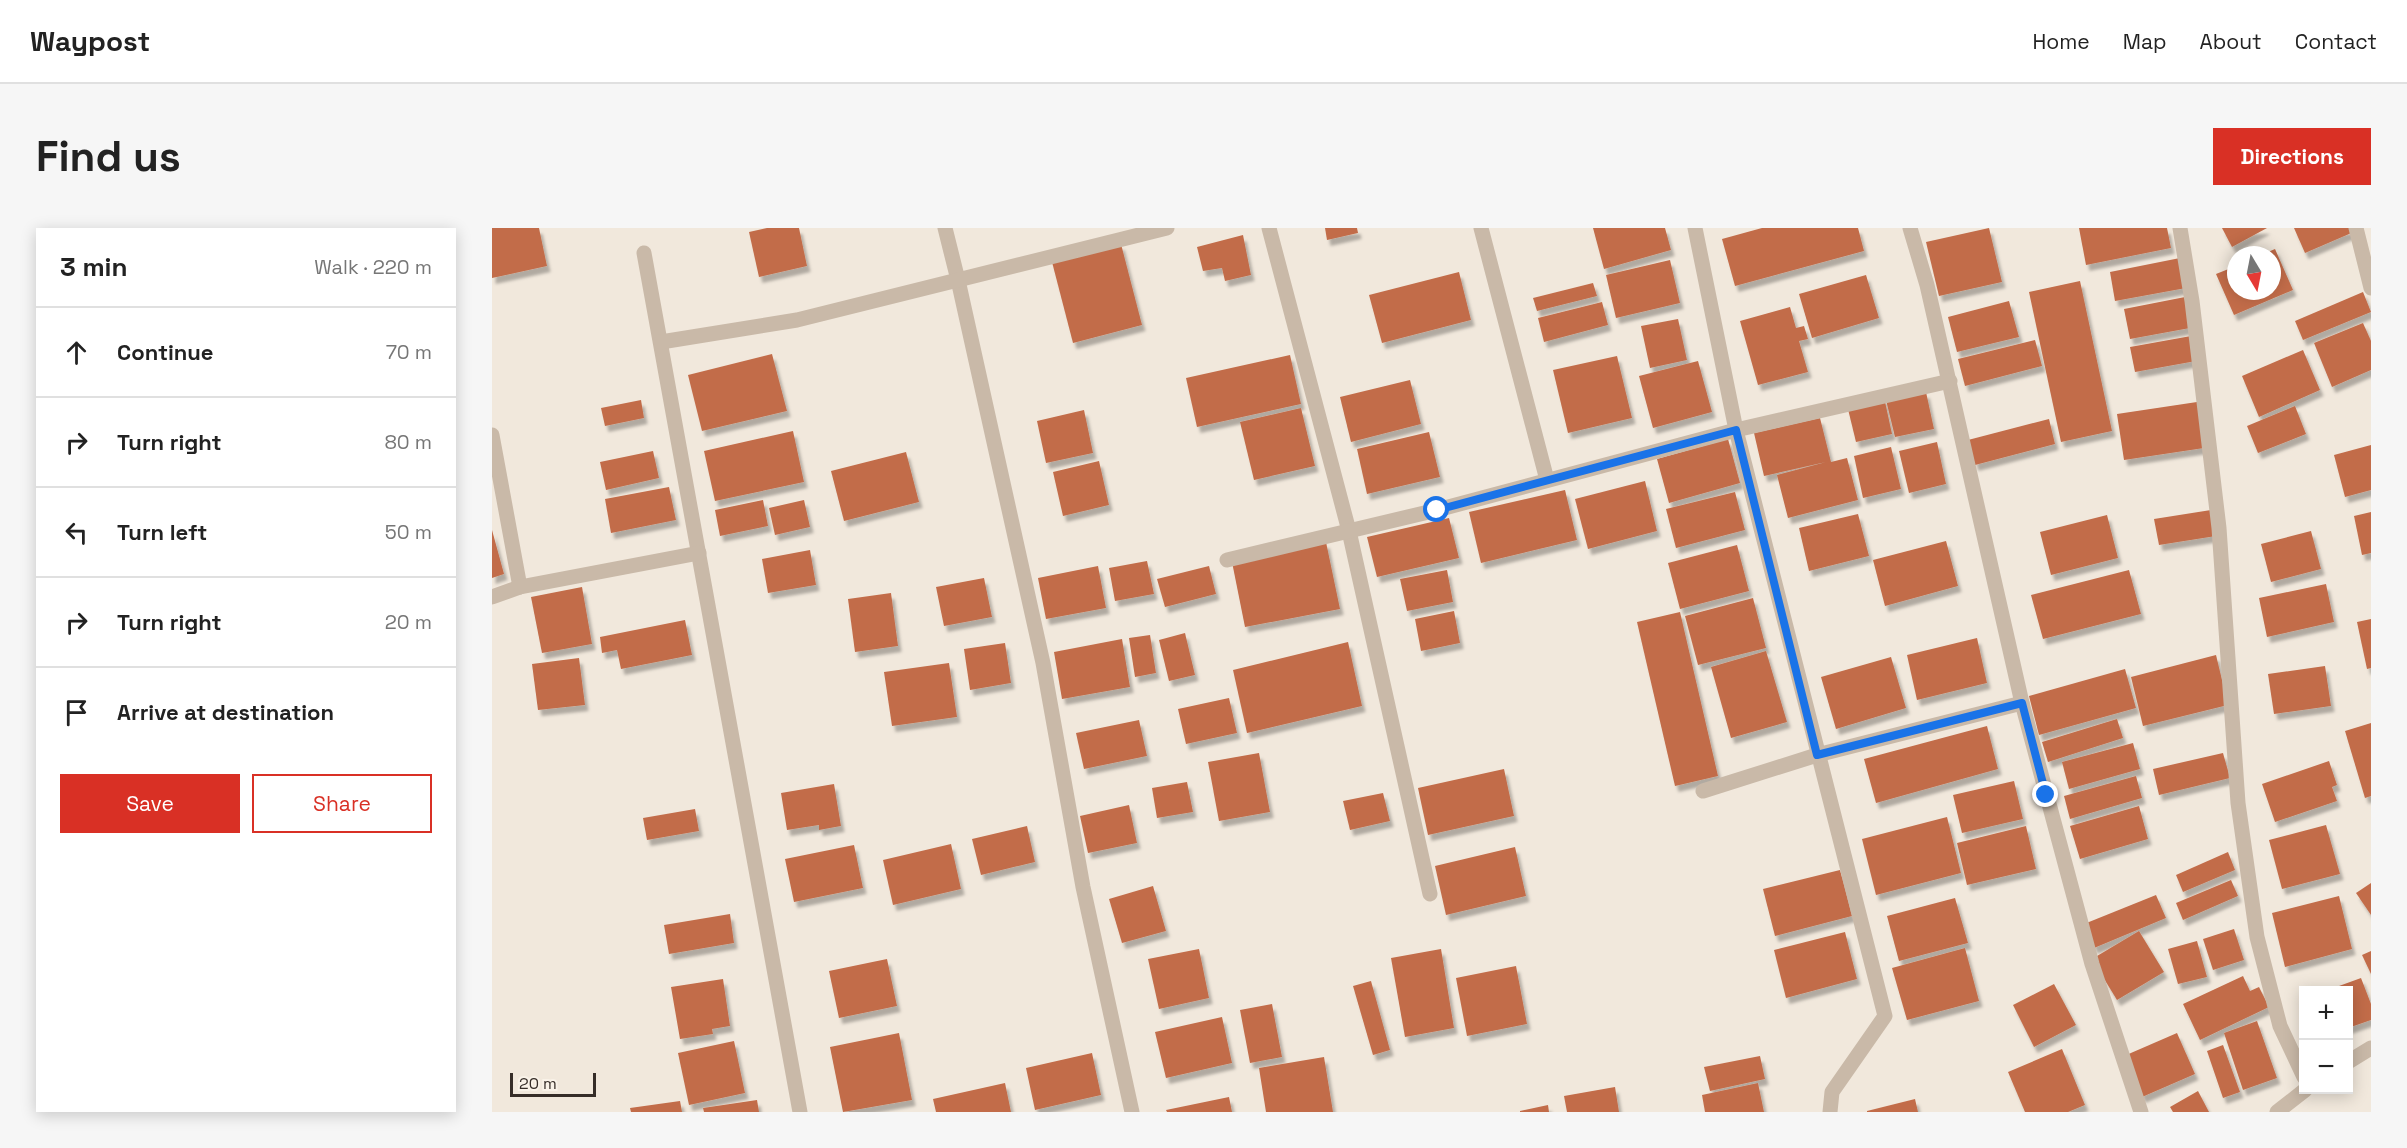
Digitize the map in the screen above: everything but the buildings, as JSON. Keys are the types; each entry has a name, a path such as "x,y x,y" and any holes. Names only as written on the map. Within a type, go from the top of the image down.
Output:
{"street":[{"path":"945,228 1043,663 1083,887 1132,1112"},
{"path":"661,342 797,320 1167,228"},
{"path":"1269,228 1349,531 1430,894"},
{"path":"1481,228 1547,480"},
{"path":"1695,228 1736,430 1885,1016 1832,1092 1830,1112"},
{"path":"1910,228 1927,285 1950,381 2022,703 2092,964 2141,1112"},
{"path":"2180,228 2192,301 2219,528 2238,803 2257,937 2280,1026 2299,1066"},
{"path":"2356,228 2371,288"},
{"path":"644,254 800,1112"},
{"path":"1227,560 1349,531 1736,430 1950,381"},
{"path":"492,435 520,588"},
{"path":"492,597 520,588 699,553"},
{"path":"1703,791 1817,755 2022,703"},
{"path":"2353,1059 2371,1048"},
{"path":"2277,1112 2299,1094"}],"route":[{"path":"1437,510 1736,430 1817,755 2022,703 2046,795"}]}
